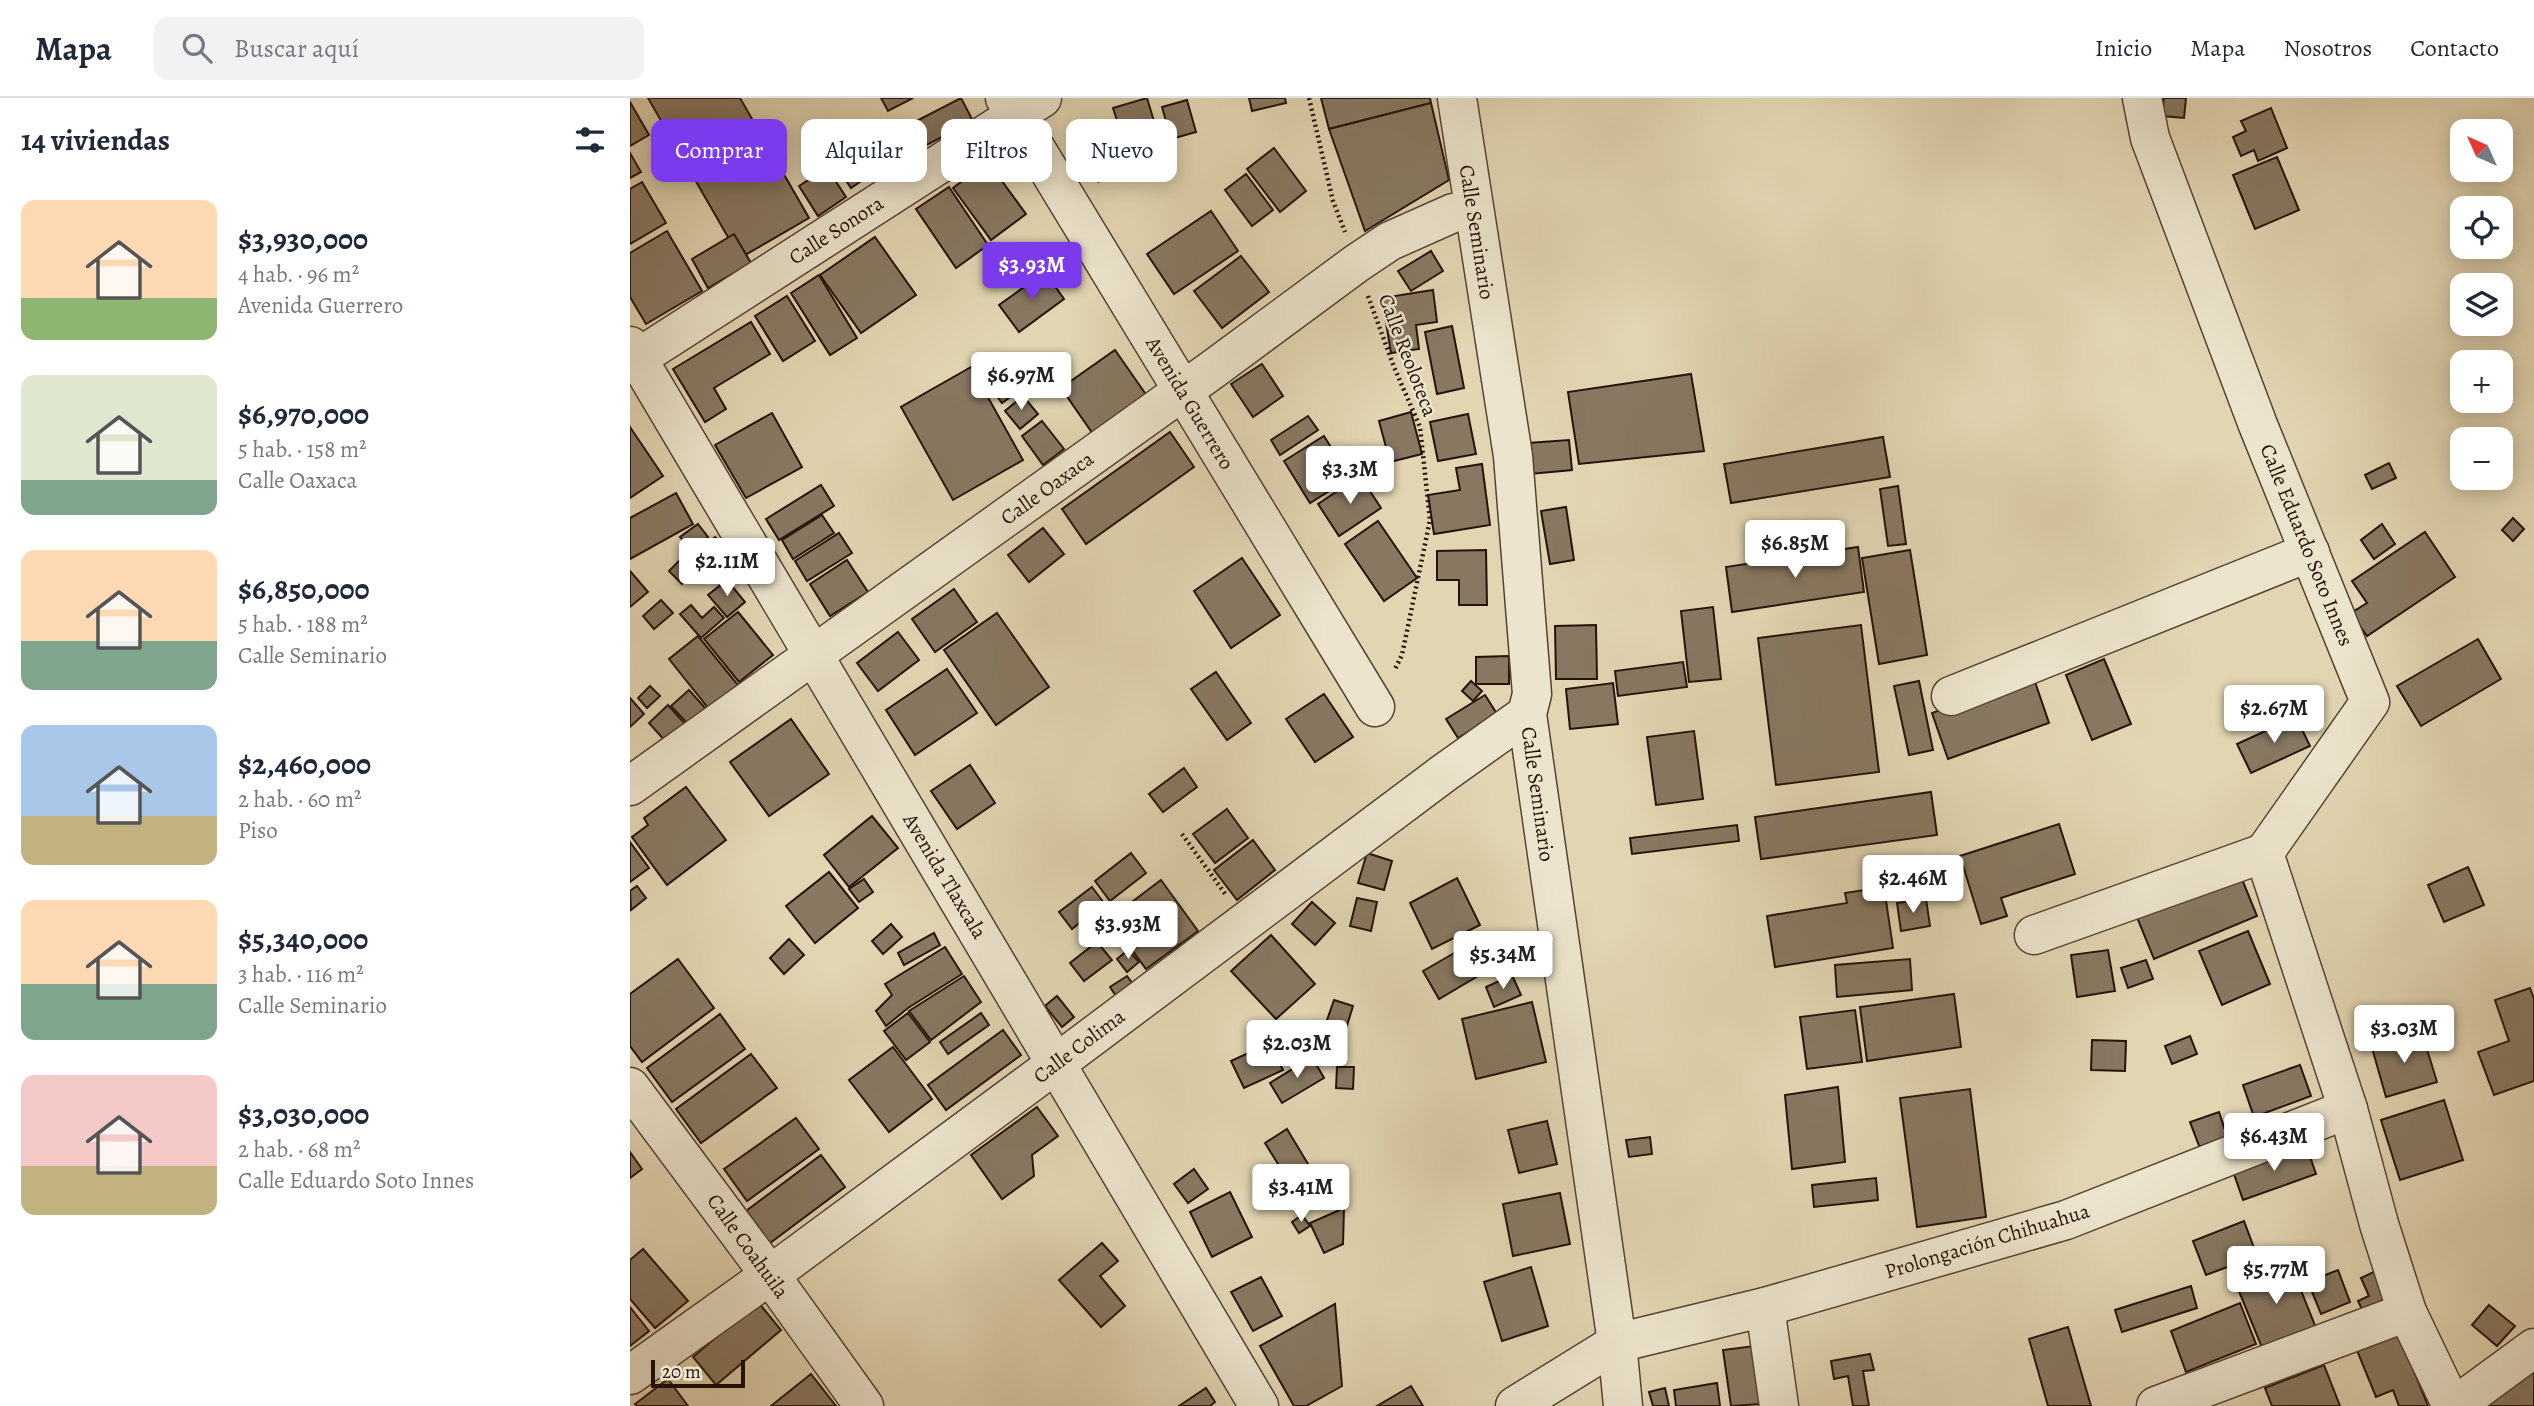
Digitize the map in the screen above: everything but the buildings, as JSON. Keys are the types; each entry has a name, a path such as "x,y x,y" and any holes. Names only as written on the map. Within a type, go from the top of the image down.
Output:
{"street":[{"name":"Calle Seminario","path":"1457,98 1513,456 1532,694 1527,714 1617,1343 1623,1406"},
{"name":"Calle Eduardo Soto Innes","path":"2142,98 2150,138 2258,425 2370,702 2264,853"},
{"name":"Avenida Guerrero","path":"1021,104 1063,194 1375,707"},
{"name":"Calle Sonora","path":"632,356 1021,104"},
{"name":"Calle Oaxaca","path":"630,786 1357,263 1390,241 1452,213 1474,210"},
{"name":"Avenida Tlaxcala","path":"632,356 814,656 1259,1406"},
{"path":"1951,696 2310,552"},
{"name":"Calle Colima","path":"630,1375 770,1275 1527,714"},
{"path":"2034,935 2264,853 2348,1109 2379,1224 2407,1312 2453,1406 2534,1348"},
{"name":"Calle Coahuila","path":"630,1087 864,1406"},
{"name":"Prolongación Chihuahua","path":"1515,1406 1617,1343 1765,1307 2066,1220 2348,1109"},
{"path":"1765,1307 1779,1406"},
{"path":"2156,1406 2407,1312"}],"path":[{"name":"Calle Reoloteca","path":"1308,98 1333,201 1394,367 1420,427 1430,520 1402,654 1375,707"},
{"path":"1063,194 1093,182"},
{"path":"1182,834 1245,921"}]}
